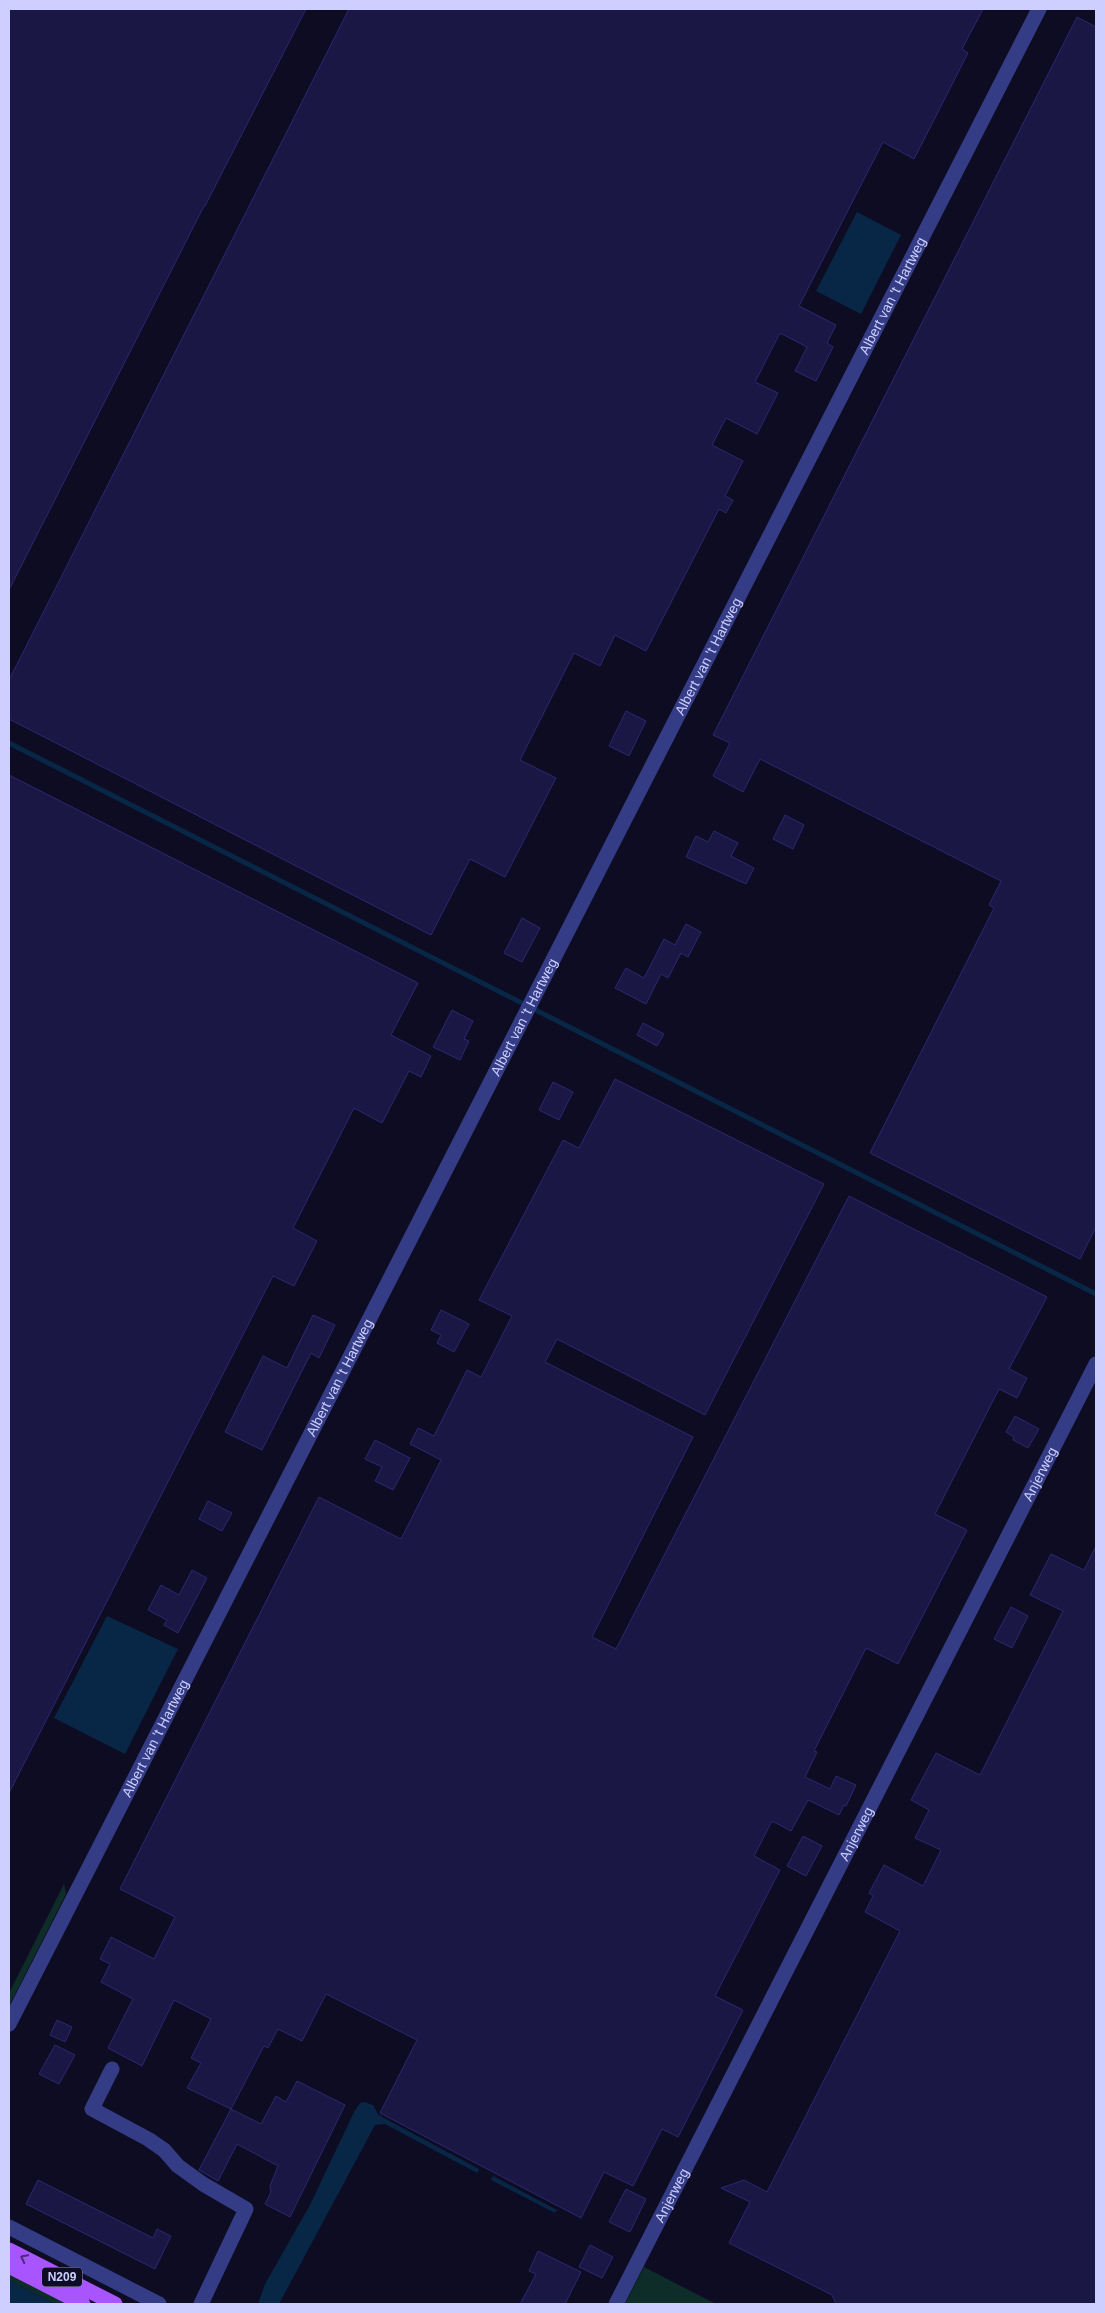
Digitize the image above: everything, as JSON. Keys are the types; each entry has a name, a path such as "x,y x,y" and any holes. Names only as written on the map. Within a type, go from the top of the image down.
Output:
{"main road":[{"name":"N209","path":"9,2250 114,2304"},
{"name":"N209","path":"9,2266 83,2304"}],"street":[{"name":"Albert van 't Hartweg","path":"9,2024 1039,9"},
{"name":"Anjerweg","path":"616,2304 1096,1364"},
{"path":"112,2069 92,2109 148,2139 164,2150 178,2166 203,2184 246,2209 201,2304"},
{"path":"9,2227 160,2304"}],"green space":[{"path":"64,1884 66,1894 9,2006 9,1993"},
{"path":"644,2267 716,2304 625,2304"},
{"path":"9,2272 71,2304 55,2304 9,2280"}],"water":[{"path":"857,212 901,235 861,314 816,291"},
{"path":"107,1616 178,1649 125,1754 54,1718"},
{"path":"364,2102 373,2105 378,2114 384,2118 479,2169 477,2173 385,2124 375,2125 279,2304 258,2304 265,2284 310,2205 354,2112 360,2103"},
{"path":"493,2176 557,2210 555,2213 491,2180"},
{"path":"9,2280 55,2304 9,2304"}],"building":[{"path":"9,9 306,9 9,590"},
{"path":"349,9 983,9 962,49 968,53 914,159 883,142 799,306 836,325 827,343 833,347 816,381 795,371 807,347 780,333 755,382 778,393 757,434 726,418 712,445 743,461 725,496 733,500 726,513 719,509 646,651 615,635 600,666 574,653 520,760 556,778 505,877 470,859 431,935 9,719 9,680"},
{"path":"1077,17 1096,27 1096,1227 1080,1259 870,1153 994,908 989,905 1001,881 760,759 743,792 713,776 730,743 713,735"},
{"path":"626,711 646,721 629,756 609,746"},
{"path":"9,775 418,983 391,1035 431,1056 421,1077 409,1071 382,1123 354,1108 293,1228 317,1241 294,1286 273,1276 9,1793"},
{"path":"785,815 804,825 793,849 773,839"},
{"path":"714,831 738,843 731,856 754,868 746,884 686,857 696,836 708,842"},
{"path":"522,918 540,928 522,962 504,953"},
{"path":"686,924 701,932 688,957 681,953 668,978 661,974 646,1004 615,988 626,968 644,978 664,939 675,945"},
{"path":"452,1010 473,1021 464,1039 469,1041 460,1060 433,1047"},
{"path":"643,1023 664,1034 657,1046 637,1035"},
{"path":"615,1079 824,1184 705,1415 557,1339 545,1362 693,1437 592,1637 616,1649 849,1196 1047,1297 1009,1369 1027,1378 1017,1398 999,1389 935,1514 967,1530 898,1664 866,1648 814,1751 817,1752 805,1777 830,1789 836,1776 856,1785 846,1806 844,1805 839,1815 808,1800 791,1831 772,1821 754,1856 780,1870 715,1996 743,2010 678,2137 662,2129 633,2186 604,2172 581,2218 380,2113 417,2040 326,1994 302,2041 278,2029 268,2048 264,2046 231,2109 187,2088 201,2063 191,2058 211,2019 174,2000 142,2066 108,2048 133,1999 101,1982 110,1964 100,1959 111,1937 154,1959 175,1917 120,1889 319,1497 401,1539 441,1460 410,1444 418,1428 434,1436 467,1370 481,1377 512,1316 479,1300 563,1140 579,1148"},
{"path":"553,1082 573,1092 559,1120 539,1110"},
{"path":"441,1310 469,1324 454,1352 437,1343 441,1335 431,1330"},
{"path":"313,1315 335,1325 319,1358 311,1353 262,1450 225,1432 263,1356 287,1368"},
{"path":"1015,1416 1039,1429 1028,1448 1013,1440 1014,1437 1006,1432"},
{"path":"375,1440 410,1458 393,1490 375,1481 382,1467 365,1459"},
{"path":"208,1501 232,1513 222,1531 199,1519"},
{"path":"1096,1546 1096,2304 836,2304 832,2295 729,2243 750,2202 721,2188 744,2180 767,2192 900,1931 865,1912 873,1896 869,1893 884,1865 923,1886 941,1850 915,1838 929,1810 911,1800 936,1753 980,1775 1063,1611 1030,1595 1051,1554 1084,1570"},
{"path":"192,1570 207,1578 178,1633 164,1625 167,1620 148,1610 161,1585 179,1595"},
{"path":"1011,1607 1028,1616 1012,1648 994,1639"},
{"path":"803,1836 822,1846 806,1876 787,1866"},
{"path":"57,2020 72,2027 65,2042 50,2035"},
{"path":"55,2045 75,2055 59,2084 39,2074"},
{"path":"297,2081 345,2105 290,2217 265,2204 271,2192 270,2186 278,2166 237,2144 218,2181 199,2170 231,2109 261,2124 276,2096 286,2102"},
{"path":"38,2180 153,2238 157,2229 171,2236 155,2269 26,2204"},
{"path":"626,2189 646,2199 630,2232 609,2222"},
{"path":"590,2245 613,2257 602,2278 579,2267"},
{"path":"538,2251 581,2272 565,2304 520,2304 536,2274 529,2271"}],"waterway":[{"path":"9,743 1096,1294"}]}
